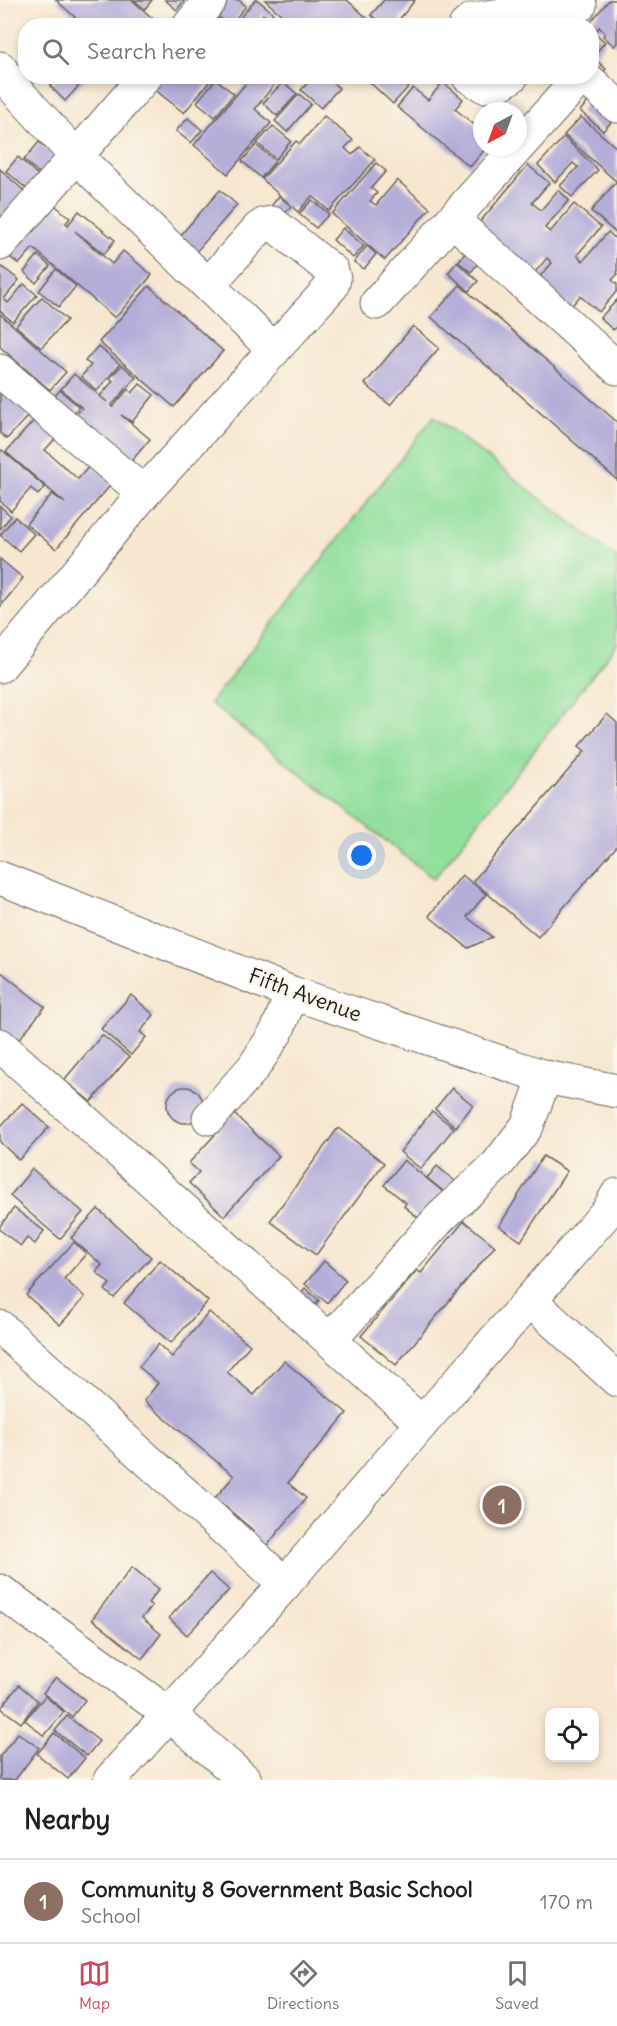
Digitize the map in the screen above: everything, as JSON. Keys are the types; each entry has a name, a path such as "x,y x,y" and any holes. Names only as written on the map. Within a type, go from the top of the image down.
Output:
{"street":[{"path":"195,18 210,0"},
{"path":"481,18 575,10"},
{"path":"0,68 14,88 77,157 274,350"},
{"path":"0,244 139,84"},
{"path":"481,84 484,86 495,84"},
{"path":"377,303 576,84"},
{"path":"592,84 617,106"},
{"path":"453,220 611,350"},
{"path":"4,654 144,493 332,286 334,279 332,271 272,223 259,228 208,285"},
{"path":"0,370 144,493"},
{"name":"Fifth Avenue","path":"0,878 292,993 545,1077 617,1091"},
{"path":"209,1118 253,1068 278,1031 292,993"},
{"path":"0,1046 422,1424"},
{"path":"330,1340 441,1217 497,1165 527,1126 545,1077"},
{"path":"111,1780 285,1584 608,1211 617,1195"},
{"path":"530,1300 617,1380"},
{"path":"0,1327 285,1584"},
{"path":"0,1591 169,1714 245,1780"}],"green space":[{"path":"434,416 617,558 617,644 434,879 210,703"}],"building":[{"path":"56,0 132,0 152,18 74,18"},
{"path":"134,0 152,0 145,9"},
{"path":"165,0 185,0 177,10"},
{"path":"218,0 239,0 246,6 236,18 220,18 210,9"},
{"path":"255,0 273,13 269,18 263,14 260,18 240,18"},
{"path":"265,0 347,0 367,18 285,18"},
{"path":"384,0 415,0 400,18 375,18 371,15"},
{"path":"609,0 617,0 617,43 614,46 603,36 605,33 599,27 599,18 594,18"},
{"path":"208,10 217,18 201,18"},
{"path":"599,37 605,42 599,49"},
{"path":"599,63 606,69 599,77"},
{"path":"52,84 81,84 65,101 50,86"},
{"path":"148,84 208,84 184,113"},
{"path":"212,84 222,84 234,94 215,117 197,102"},
{"path":"245,84 275,84 255,109 271,123 228,174 194,145"},
{"path":"281,84 285,84 297,94 277,116 263,103"},
{"path":"307,84 334,84 339,88 321,108 301,90"},
{"path":"372,84 411,84 393,104"},
{"path":"441,84 445,84 463,99 455,109 473,124 473,156 479,156 470,167 397,107 413,88 428,100"},
{"path":"299,94 311,104 287,132 275,121"},
{"path":"592,97 615,118 603,131 580,111"},
{"path":"324,116 353,140 345,148 352,155 360,147 375,160 329,211 312,196 298,212 262,179 296,141 300,144"},
{"path":"581,117 617,148 617,182 564,135"},
{"path":"188,118 202,130 191,143 176,131"},
{"path":"273,126 291,141 276,159 257,143"},
{"path":"564,137 598,170 572,197 560,186 578,167 573,163 555,182 538,165"},
{"path":"39,142 63,163 48,181 24,160"},
{"path":"256,145 275,161 261,178 242,161"},
{"path":"18,157 50,186 38,199 6,171"},
{"path":"376,163 386,171 371,188 377,193 370,201 376,205 397,180 430,208 385,260 332,214"},
{"path":"528,165 549,183 532,203 541,210 558,190 569,200 545,228 550,232 574,204 601,227 577,255 583,261 608,232 617,240 617,275 612,280 617,284 617,291 599,312 580,296 569,309 536,281 552,263 547,258 531,277 474,229"},
{"path":"0,169 25,192 0,223"},
{"path":"615,183 617,185 617,234 591,211"},
{"path":"220,190 237,205 189,260 172,245"},
{"path":"279,196 291,206 280,219 269,209"},
{"path":"312,200 329,214 316,228 299,214"},
{"path":"51,202 70,218 66,223 68,225 79,211 115,240 104,254 75,231 112,264 123,251 152,275 115,318 33,248 19,264 6,254"},
{"path":"343,228 364,246 353,258 333,240"},
{"path":"367,246 376,254 364,269 354,262"},
{"path":"467,251 479,262 471,272 458,262"},
{"path":"38,255 50,266 36,283 24,272"},
{"path":"457,262 478,281 469,291 448,273"},
{"path":"1,266 19,280 4,299 8,303 24,284 37,295 13,322 0,311"},
{"path":"56,269 76,286 59,307 39,291"},
{"path":"460,285 617,422 617,480 431,317"},
{"path":"149,286 223,351 174,407 99,342"},
{"path":"42,297 67,320 41,348 16,326"},
{"path":"617,300 617,326 613,330 600,318"},
{"path":"0,314 66,372 50,390 0,347"},
{"path":"413,326 439,348 390,405 365,384"},
{"path":"98,346 120,364 97,391 81,377 91,365 85,361"},
{"path":"122,365 136,377 111,406 113,407 128,389 132,393 140,384 154,395 132,422 121,415 150,439 124,470 69,423 82,408 61,389 74,374 107,402 100,396 113,381 110,378"},
{"path":"0,381 33,410 7,439 0,433"},
{"path":"60,390 79,407 66,422 47,406"},
{"path":"44,409 65,428 45,450 78,479 92,463 114,481 56,549 26,524 52,494 65,503 6,452"},
{"path":"2,450 45,487 38,495 31,488 11,511 0,501 0,452"},
{"path":"0,506 11,516 0,529"},
{"path":"15,517 34,534 19,551 0,535"},
{"path":"0,559 23,578 0,607"},
{"path":"607,714 617,723 617,846 538,937 473,881 585,751 579,746"},
{"path":"462,875 486,894 467,917 492,937 468,948 429,916"},
{"path":"1,972 45,1007 16,1043 0,1030"},
{"path":"131,995 154,1015 140,1032 146,1037 131,1055 101,1029"},
{"path":"102,1035 129,1057 91,1102 64,1080"},
{"path":"185,1087 198,1092 203,1105 198,1118 185,1123 172,1118 167,1105 172,1092"},
{"path":"452,1088 473,1105 456,1127 435,1109"},
{"path":"22,1103 49,1127 19,1160 0,1142 0,1127"},
{"path":"432,1111 454,1128 421,1169 400,1152"},
{"path":"234,1114 279,1156 224,1216 189,1183 199,1172 189,1163"},
{"path":"338,1128 384,1163 316,1255 270,1221"},
{"path":"543,1156 567,1171 521,1241 499,1226"},
{"path":"404,1160 447,1195 424,1223 404,1206 406,1203 384,1185"},
{"path":"437,1166 456,1182 447,1194 427,1178"},
{"path":"32,1169 83,1212 60,1239 10,1196"},
{"path":"14,1208 44,1231 35,1244 27,1238 21,1246 0,1230 0,1226"},
{"path":"98,1209 151,1257 114,1298 105,1290 110,1284 96,1272 102,1265 71,1238"},
{"path":"464,1221 495,1246 396,1365 361,1336 417,1270 421,1273"},
{"path":"74,1242 86,1254 64,1279 85,1297 60,1325 26,1295"},
{"path":"160,1260 208,1301 171,1343 124,1303"},
{"path":"324,1261 346,1280 327,1303 305,1284"},
{"path":"305,1288 319,1300 308,1313 294,1301"},
{"path":"209,1312 250,1345 227,1372 254,1395 284,1361 347,1413 288,1483 306,1498 264,1549 249,1536 254,1531 215,1498 234,1476 144,1401 158,1383 139,1367 158,1344 172,1357"},
{"path":"132,1567 159,1589 148,1603 152,1606 142,1618 161,1634 142,1659 92,1619"},
{"path":"210,1573 229,1590 187,1635 169,1618"},
{"path":"56,1677 85,1700 72,1717 43,1693"},
{"path":"19,1685 38,1701 21,1723 1,1708"},
{"path":"45,1696 64,1712 44,1736 25,1720"},
{"path":"67,1716 99,1741 87,1756 55,1731"},
{"path":"18,1733 39,1748 15,1780 0,1780 0,1756"},
{"path":"54,1733 85,1758 68,1779 37,1754"}],"place":[{"name":"Community 8 Government Basic School","path":"502,1505"}]}
